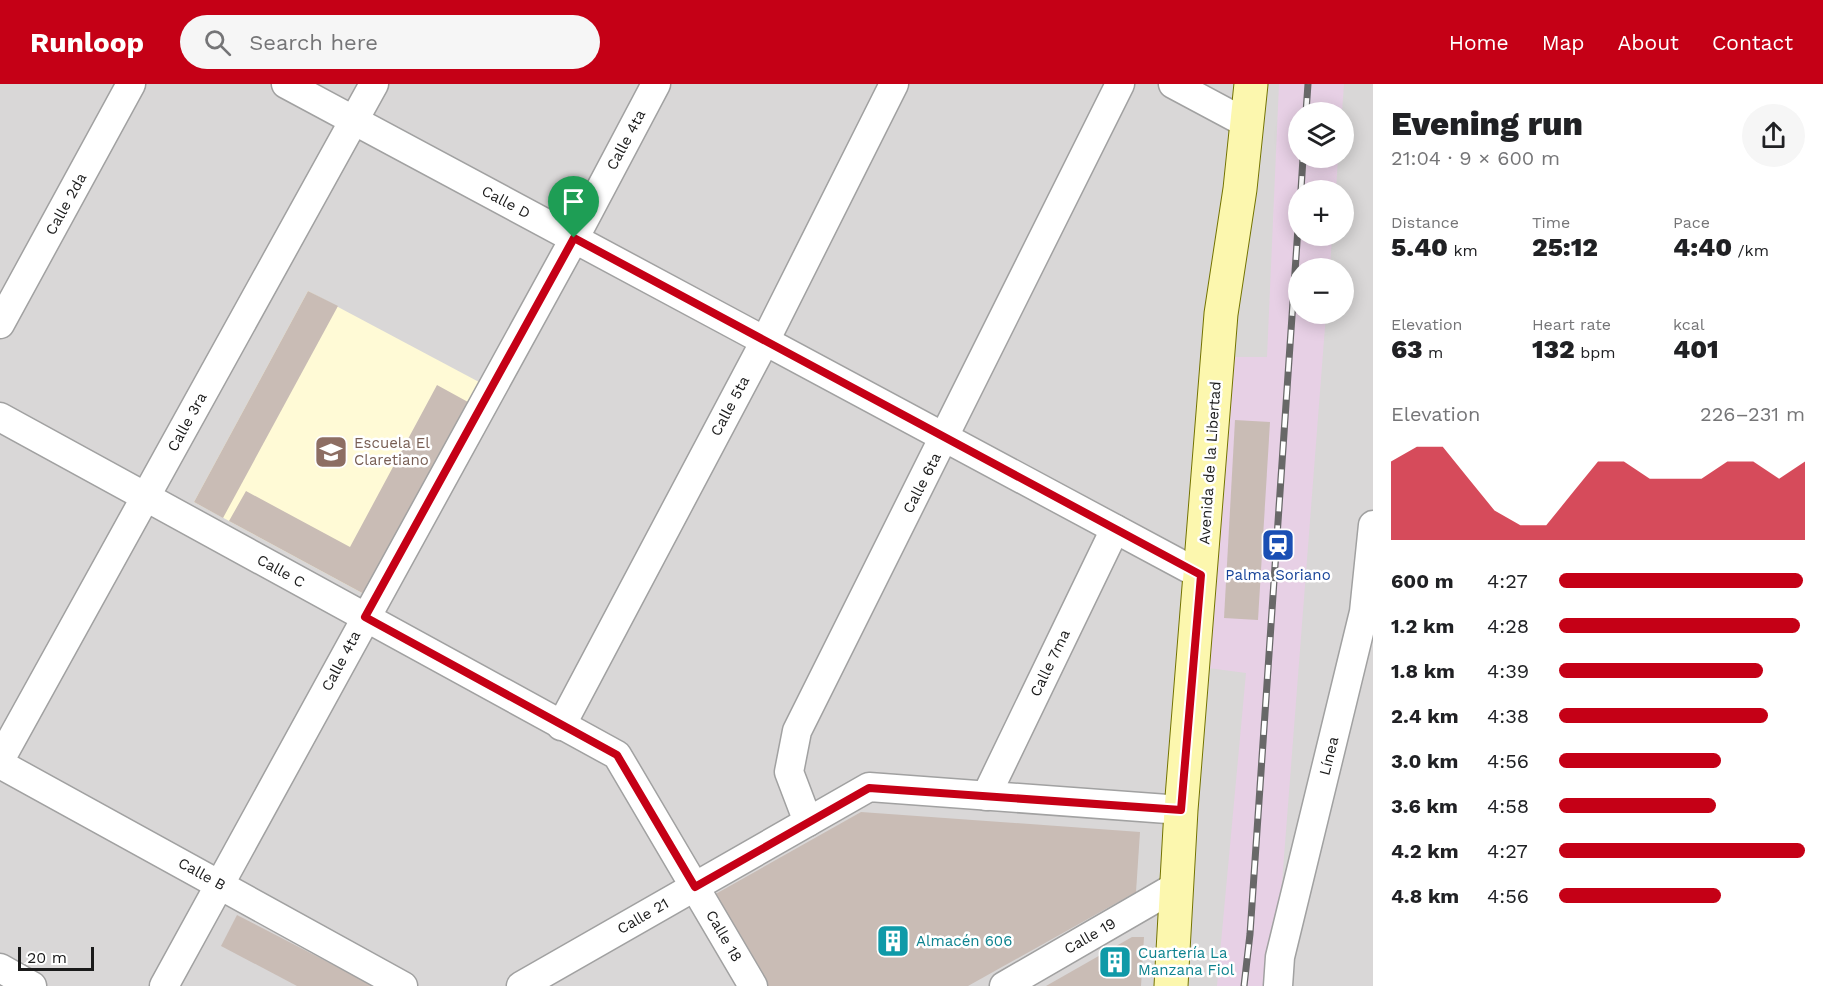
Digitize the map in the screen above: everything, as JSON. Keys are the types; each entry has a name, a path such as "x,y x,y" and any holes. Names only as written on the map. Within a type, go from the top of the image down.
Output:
{"main road":[{"name":"Avenida de la Libertad","path":"1171,986 1175,886 1221,314 1251,84"}],"street":[{"name":"Calle 2da","path":"0,324 131,84"},
{"name":"Calle D","path":"286,84 1201,575"},
{"name":"Calle 3ra","path":"0,762 374,84"},
{"name":"Calle 4ta","path":"164,986 656,84"},
{"name":"Calle 5ta","path":"561,726 765,341 894,84"},
{"name":"Calle 6ta","path":"808,822 789,772 797,731 1120,84"},
{"path":"1173,84 1246,123"},
{"name":"Calle C","path":"0,417 561,726"},
{"name":"Línea","path":"1278,986 1280,957 1364,612 1373,525"},
{"name":"Calle 7ma","path":"986,796 1115,529"},
{"name":"Calle 18","path":"561,726 617,755 753,986"},
{"name":"Calle B","path":"0,762 403,986"},
{"name":"Calle 21","path":"521,986 869,788 1181,810"},
{"name":"Calle 19","path":"1004,986 1175,886"},
{"path":"0,968 32,986"}],"shaded area":[{"path":"0,84 1373,84 1373,986 0,986"},
{"path":"1279,84 1344,84 1343,102 1288,102 1288,168 1337,168 1337,180 1288,180 1288,246 1331,246 1331,258 1288,258 1288,324 1325,324 1274,986 1217,986 1246,673 1208,668 1227,357 1267,357"},
{"name":"Escuela El Claretiano","path":"308,291 479,382 364,594 194,502"}],"building":[{"path":"308,291 338,306 223,518 194,502"},
{"path":"437,385 468,402 364,594 229,521 246,491 350,547"},
{"path":"1235,420 1270,422 1258,620 1224,618"},
{"name":"Almacén 606","path":"861,812 1140,832 1136,892 968,986 764,986 712,896"},
{"path":"237,915 374,986 297,986 221,946"},
{"name":"Cuartería La Manzana Fiol","path":"1132,937 1144,937 1141,986 1046,986"}],"railway":[{"path":"1307,102 1308,84"},
{"path":"1302,168 1302,180"},
{"path":"1244,986 1250,934 1297,246"}],"place":[{"name":"Escuela El Claretiano","path":"331,452"},
{"name":"Palma Soriano","path":"1278,545"},
{"name":"Almacén 606","path":"893,941"},
{"name":"Cuartería La Manzana Fiol","path":"1115,962"}],"route":[{"path":"574,238 1201,575 1181,810 869,788 695,887 617,755 365,617 574,238"}]}
